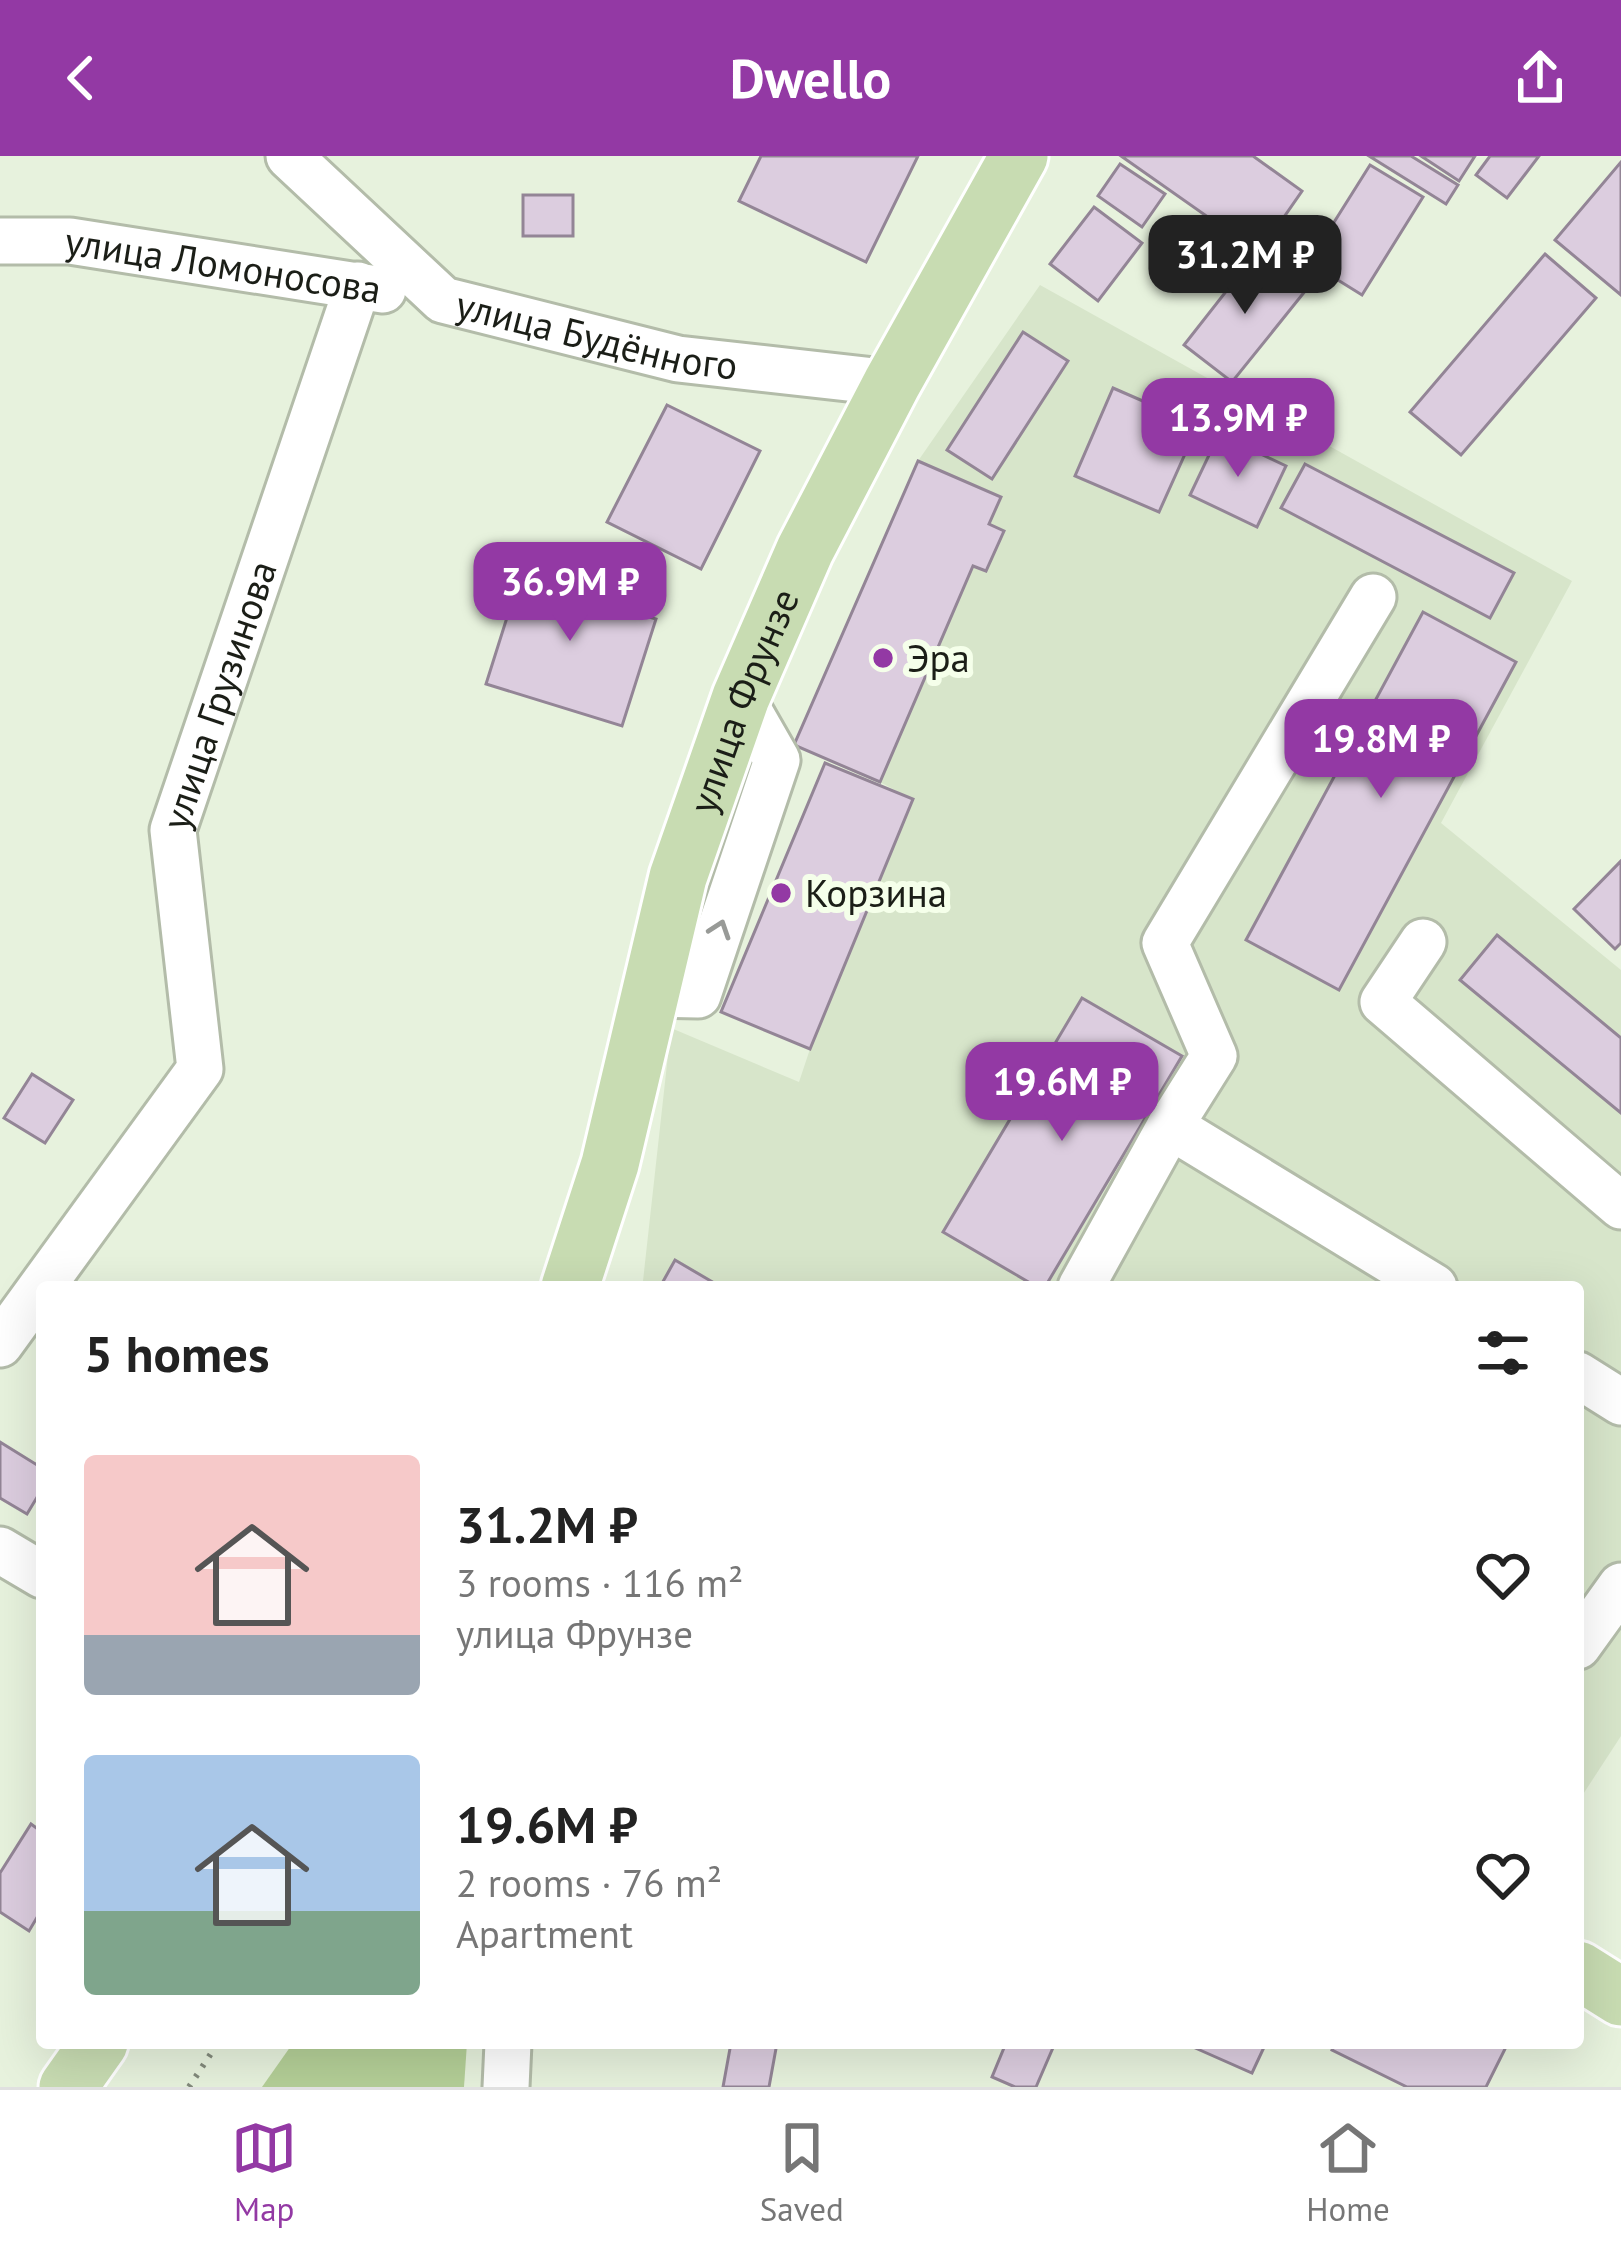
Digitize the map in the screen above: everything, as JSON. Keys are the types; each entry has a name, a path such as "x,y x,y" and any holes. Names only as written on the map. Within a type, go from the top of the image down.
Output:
{"main road":[{"name":"улица Фрунзе","path":"572,1281 610,1164 678,877 741,697 805,550 1019,156"},
{"path":"599,1281 610,1164"},
{"path":"1584,1974 1621,1997"},
{"path":"68,2087 95,2049"}],"street":[{"name":"улица Будённого","path":"290,156 442,300 678,359 892,383"},
{"name":"улица Ломоносова","path":"0,241 70,241 442,300"},
{"name":"улица Грузинова","path":"46,1281 200,1069 173,830 358,285"},
{"path":"1084,1281 1214,1056 1165,943 1373,597"},
{"path":"1423,942 1382,1002 1621,1206"},
{"path":"1170,1126 1424,1281"},
{"name":"улица Грузинова","path":"0,1344 36,1294"},
{"path":"1584,1380 1621,1402"},
{"path":"0,1550 36,1571"},
{"path":"1584,1633 1602,1594"},
{"path":"484,2049 502,2078"}],"path":[{"path":"189,2087 214,2049"}],"shaded area":[{"path":"1040,285 1572,581 1441,823 1621,970 1621,1736 1584,1793 1584,1281 643,1281 671,1028 799,1082 913,800 880,782 973,566 986,571 1004,532 989,524 1001,496 918,461"}],"green space":[{"path":"289,2049 467,2049 464,2087 262,2087"}],"building":[{"path":"761,156 918,156 866,262 739,201"},
{"path":"1121,156 1253,156 1302,191 1259,253"},
{"path":"1369,156 1411,156 1458,185 1446,204"},
{"path":"1421,156 1475,156 1459,181"},
{"path":"1490,156 1539,156 1507,198 1476,175"},
{"path":"1621,162 1621,295 1555,240"},
{"path":"1120,164 1165,194 1142,227 1098,196"},
{"path":"1370,165 1423,197 1362,295 1309,262"},
{"path":"523,195 573,195 573,236 523,236"},
{"path":"1094,207 1142,243 1098,301 1050,264"},
{"path":"1257,252 1306,290 1232,382 1184,345"},
{"path":"1545,254 1596,298 1461,455 1410,412"},
{"path":"1023,332 1068,361 992,479 947,450"},
{"path":"1113,388 1198,425 1159,512 1075,476"},
{"path":"667,405 760,451 701,569 607,522"},
{"path":"1219,434 1286,466 1257,527 1190,495"},
{"name":"Эра","path":"918,461 1001,497 989,524 1004,531 986,571 973,566 880,782 794,745"},
{"path":"1305,464 1514,573 1490,618 1281,508"},
{"path":"527,554 596,576 589,599 656,619 622,726 486,684"},
{"path":"1423,612 1516,662 1339,990 1246,940"},
{"path":"825,763 913,799 810,1049 721,1012"},
{"path":"1621,861 1621,943 1615,949 1574,909"},
{"path":"1497,935 1621,1038 1621,1113 1460,980"},
{"path":"1082,998 1182,1056 1049,1281 1027,1281 943,1232"},
{"path":"32,1074 73,1100 45,1143 4,1118"},
{"path":"675,1260 711,1281 663,1281"},
{"path":"0,1442 36,1464 36,1499 27,1514 0,1498"},
{"path":"31,1824 36,1828 36,1919 29,1931 0,1912 0,1873"},
{"path":"730,2049 776,2049 769,2087 723,2087"},
{"path":"1004,2049 1052,2049 1036,2087 1015,2087 992,2077"},
{"path":"1198,2049 1263,2049 1252,2073"},
{"path":"1505,2049 1486,2087 1407,2087 1332,2050"}],"place":[{"name":"Эра","path":"883,658"},
{"name":"Корзина","path":"781,893"}]}
